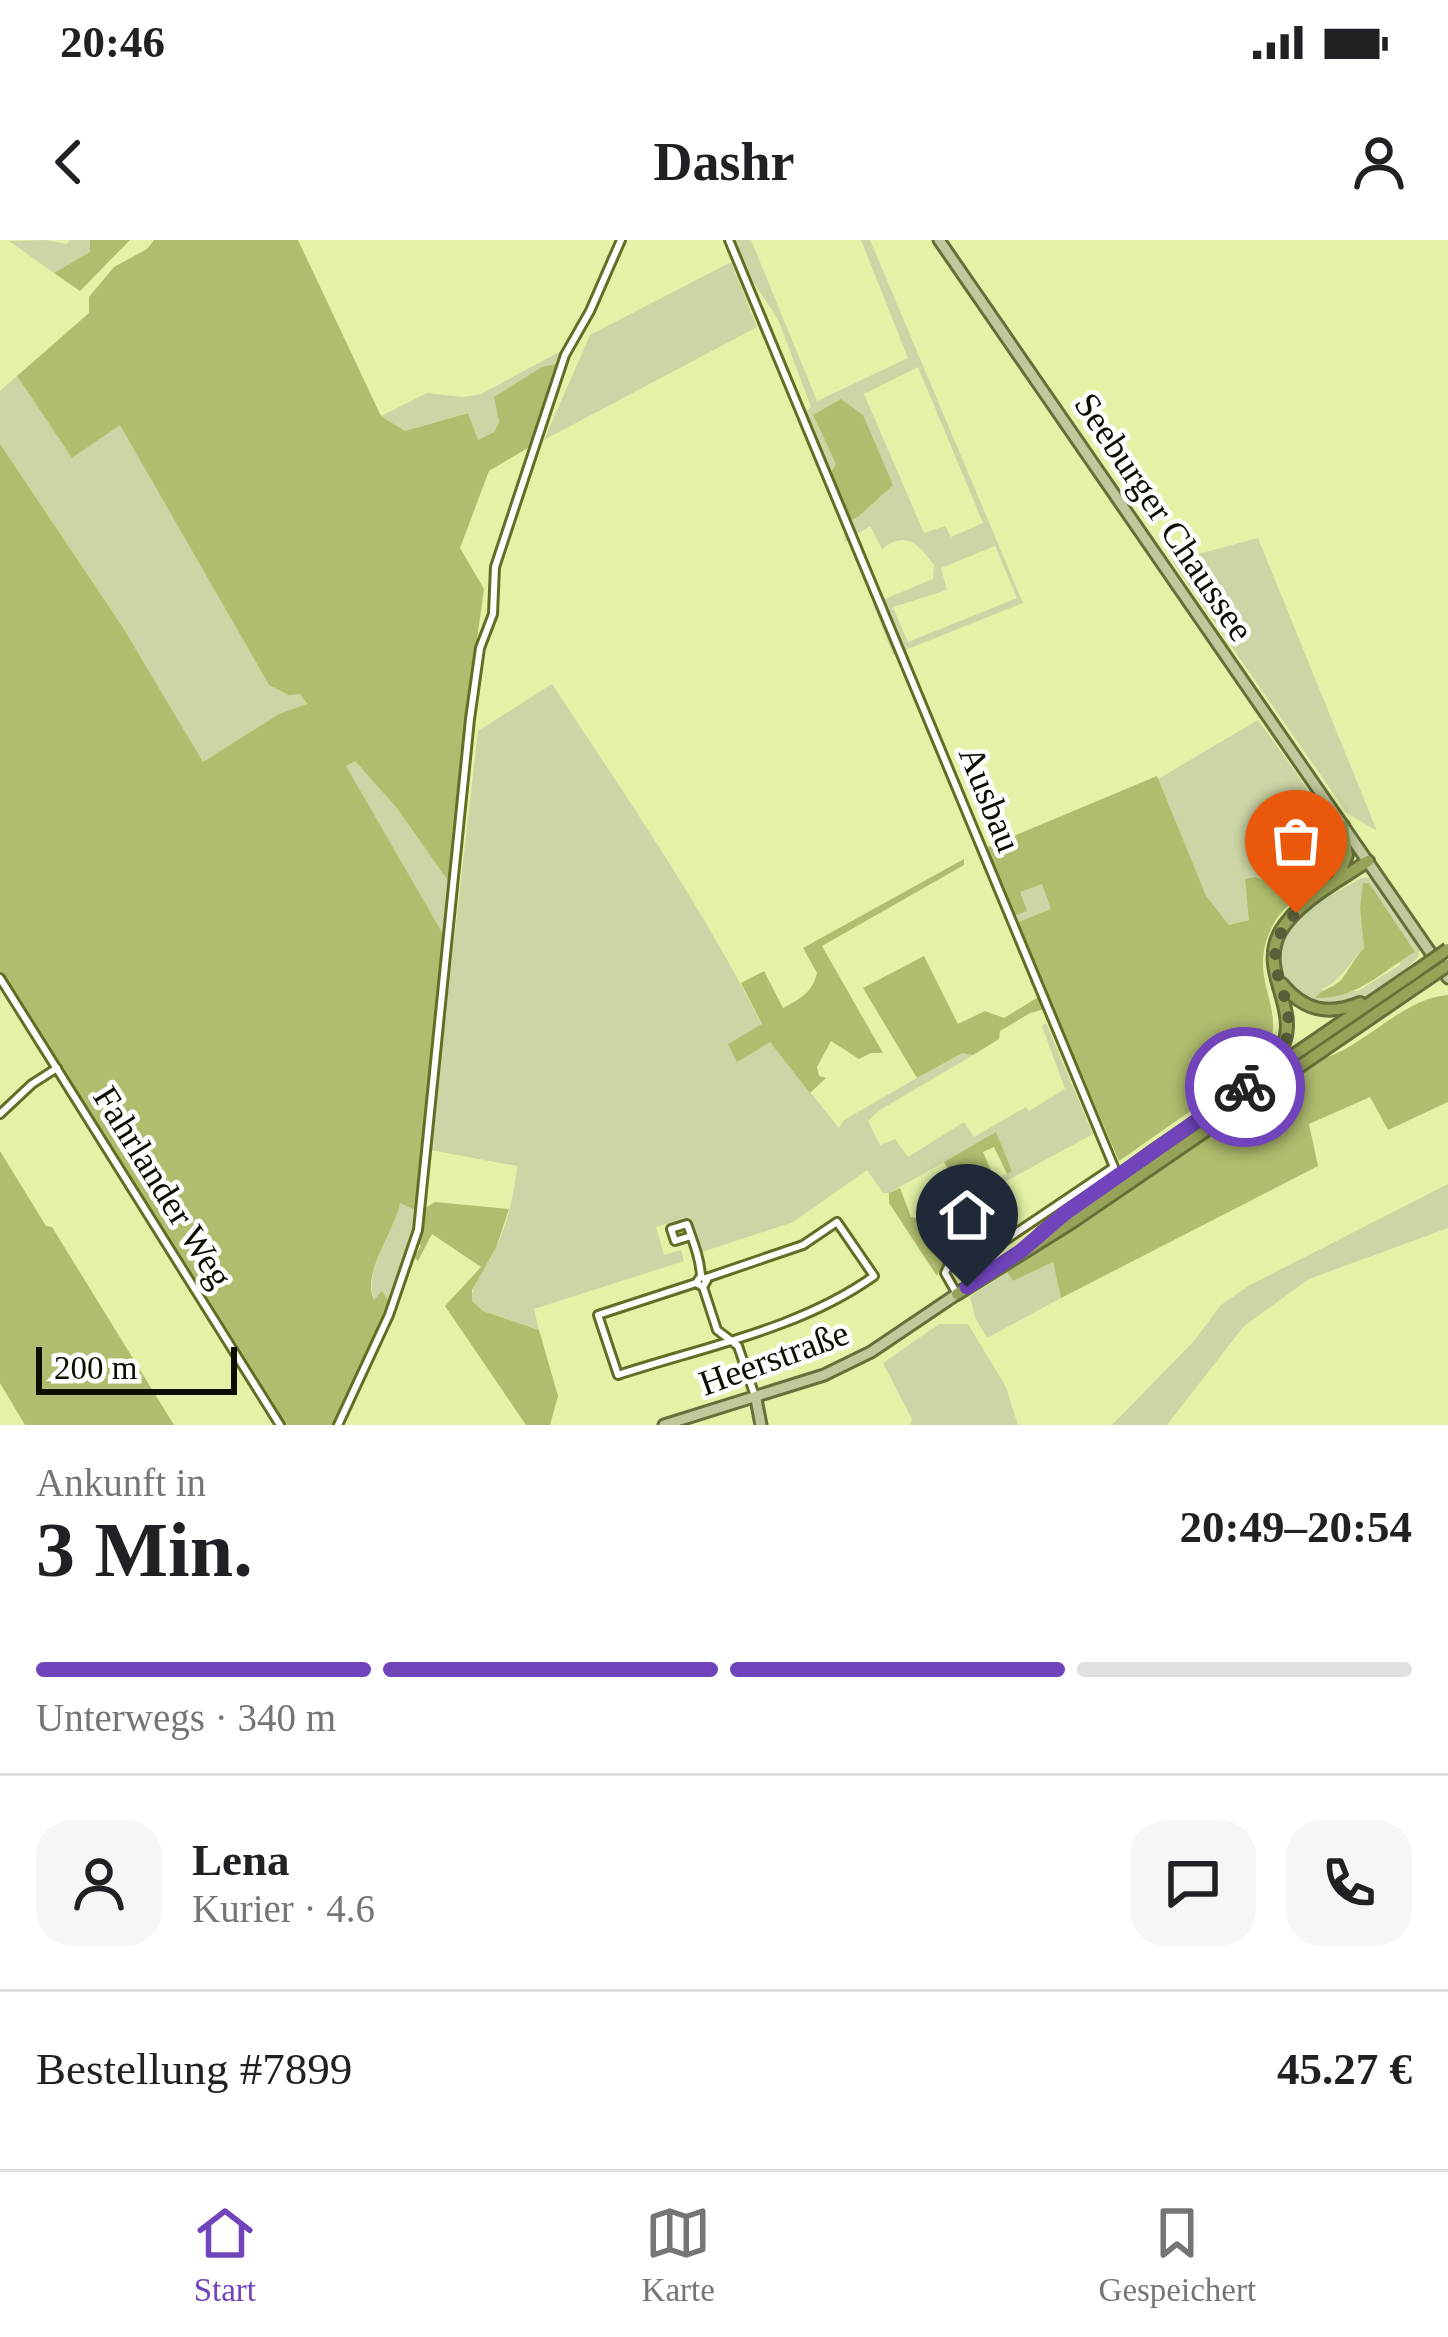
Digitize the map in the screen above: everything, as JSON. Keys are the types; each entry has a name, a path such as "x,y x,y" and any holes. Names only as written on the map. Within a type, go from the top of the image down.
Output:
{"highway":[{"path":"1331,887 1342,874 1348,855 1343,826"},
{"path":"1234,1096 1283,1048 1288,1018 1274,959 1281,931 1296,913 1368,861"},
{"path":"957,1294 1072,1222 1422,975 1448,950"},
{"path":"1277,976 1304,1005 1332,1011 1448,965"},
{"path":"1021,1251 1065,1213 1396,986"}],"main road":[{"name":"Seeburger Chaussee","path":"939,240 1448,978"},
{"name":"Heerstraße","path":"664,1425 756,1399 860,1358 957,1294"},
{"path":"756,1399 761,1425"}],"street":[{"path":"338,1425 389,1316 418,1230 470,718 480,648 493,614 495,567 566,356 621,240"},
{"name":"Ausbau","path":"729,240 1114,1167 1001,1243 951,1261 945,1273 957,1294"},
{"name":"Fahrlander Weg","path":"0,978 280,1425"},
{"path":"0,1114 57,1068"},
{"path":"837,1222 874,1276 842,1299 730,1339 617,1375 598,1316 803,1245 837,1222"},
{"path":"691,1236 717,1330 739,1346 756,1399"}],"green space":[{"path":"90,240 91,252 54,273 9,241 67,244"},
{"path":"90,240 130,240 80,291 54,273 90,252"},
{"path":"154,240 298,240 381,416 405,431 468,413 478,440 494,432 499,422 494,397 542,367 561,363 533,445 489,471 460,548 484,589 451,885 396,807 355,761 346,766 447,941 431,1055 418,1211 400,1203 375,1266 374,1300 382,1291 390,1303 336,1425 284,1425 0,971 0,444 122,626 203,762 279,714 307,704 300,694 289,695 269,685 120,425 72,458 17,376 89,313 89,297 114,267"},
{"path":"732,240 751,240 817,401 908,358 861,240 870,240 1023,603 893,655 873,604 933,579 934,565 905,540 882,549 870,526 845,542 843,524 858,517 893,484 813,415 837,465 828,472 805,413 811,407 778,319 747,273","holes":["918,367 983,523 951,537 945,526 924,533 864,394","995,546 1017,598 908,642 893,607 947,590 941,568"]},
{"path":"731,262 757,327 544,440 590,335"},
{"path":"563,350 561,363 495,397 499,422 494,432 478,440 467,413 405,431 381,416 427,393 481,394"},
{"path":"17,376 72,458 120,424 269,685 300,694 307,705 279,714 203,763 122,626 0,444 0,391"},
{"path":"841,399 863,415 893,485 858,517 843,524 825,481 836,464 813,415"},
{"path":"1258,538 1377,831 1347,813 1172,561"},
{"path":"552,684 688,894 762,1025 729,1043 770,1042 839,1128 844,1120 962,1052 973,1055 868,1121 880,1145 895,1139 908,1157 964,1122 974,1137 1065,1089 1042,1026 1046,1023 1093,1134 997,1186 999,1178 1012,1171 996,1133 889,1193 883,1193 867,1170 793,1222 702,1252 690,1217 656,1227 664,1255 681,1250 684,1261 534,1309 539,1330 483,1311 472,1301 472,1294 503,1230 517,1166 430,1150 478,731"},
{"path":"1258,720 1314,801 1330,852 1303,864 1282,887 1255,877 1249,920 1229,925 1206,897 1058,1016 987,849 1158,779"},
{"path":"354,760 396,807 451,885 447,941 345,766"},
{"path":"1157,776 1206,896 1229,925 1249,920 1245,879 1255,877 1282,886 1303,864 1330,851 1331,834 1315,804 1319,801 1334,829 1338,850 1334,866 1279,916 1268,936 1263,970 1273,1028 1262,1061 1119,1161 1016,923 1051,909 1042,884 1020,892 1027,911 1013,916 985,848"},
{"path":"964,859 964,865 822,946 883,1053 859,1059 831,1041 817,1067 819,1076 826,1078 810,1093 770,1042 737,1062 728,1044 762,1024 741,983 764,971 783,1008 800,998 815,980 817,973 803,948"},
{"path":"1361,878 1377,884 1420,947 1418,957 1371,994 1339,1007 1323,1007 1296,994 1287,983 1279,955 1281,940 1306,912","holes":["1380,900 1391,922 1400,965 1358,991 1321,990 1340,977 1364,948 1360,908"]},
{"path":"1363,883 1369,883 1415,952 1357,989 1315,998 1340,981 1364,948"},
{"path":"924,956 958,1024 985,1011 1004,1018 1040,996 1045,1009 1000,1031 999,1039 973,1055 962,1053 917,1078 863,988"},
{"path":"1448,995 1448,1102 1388,1130 1370,1097 1309,1124 1318,1166 1061,1298 1053,1262 1013,1281 1007,1272 1324,1058 1416,1004"},
{"path":"996,1132 1012,1171 1007,1174 994,1147 983,1152 994,1177 985,1179 986,1186 1012,1227 995,1243 952,1258 937,1276 889,1203 889,1193 900,1188 911,1217 932,1221 975,1203 970,1193 957,1186 944,1162"},
{"path":"0,1151 174,1425 25,1425 0,1383"},
{"path":"1448,1184 1448,1228 1309,1279 1244,1326 1167,1425 1112,1425 1194,1341 1221,1305 1250,1285"},
{"path":"400,1202 418,1211 415,1234 390,1303 382,1291 375,1301 375,1266"},
{"path":"435,1202 509,1209 496,1248 472,1290 472,1301 483,1311 539,1330 558,1396 550,1425 526,1425 445,1306 481,1267 432,1234 418,1261 414,1257 421,1246 417,1243 425,1208"},
{"path":"1053,1262 1061,1298 987,1338 970,1297 1007,1272 1013,1281"},
{"path":"939,1324 968,1324 1006,1387 1018,1425 910,1425 912,1419 883,1363"}],"way so far":[{"path":"1245,1087 1283,1048 1288,1018 1274,959 1277,939 1296,913"}],"route":[{"path":"967,1287 1245,1087"}]}
